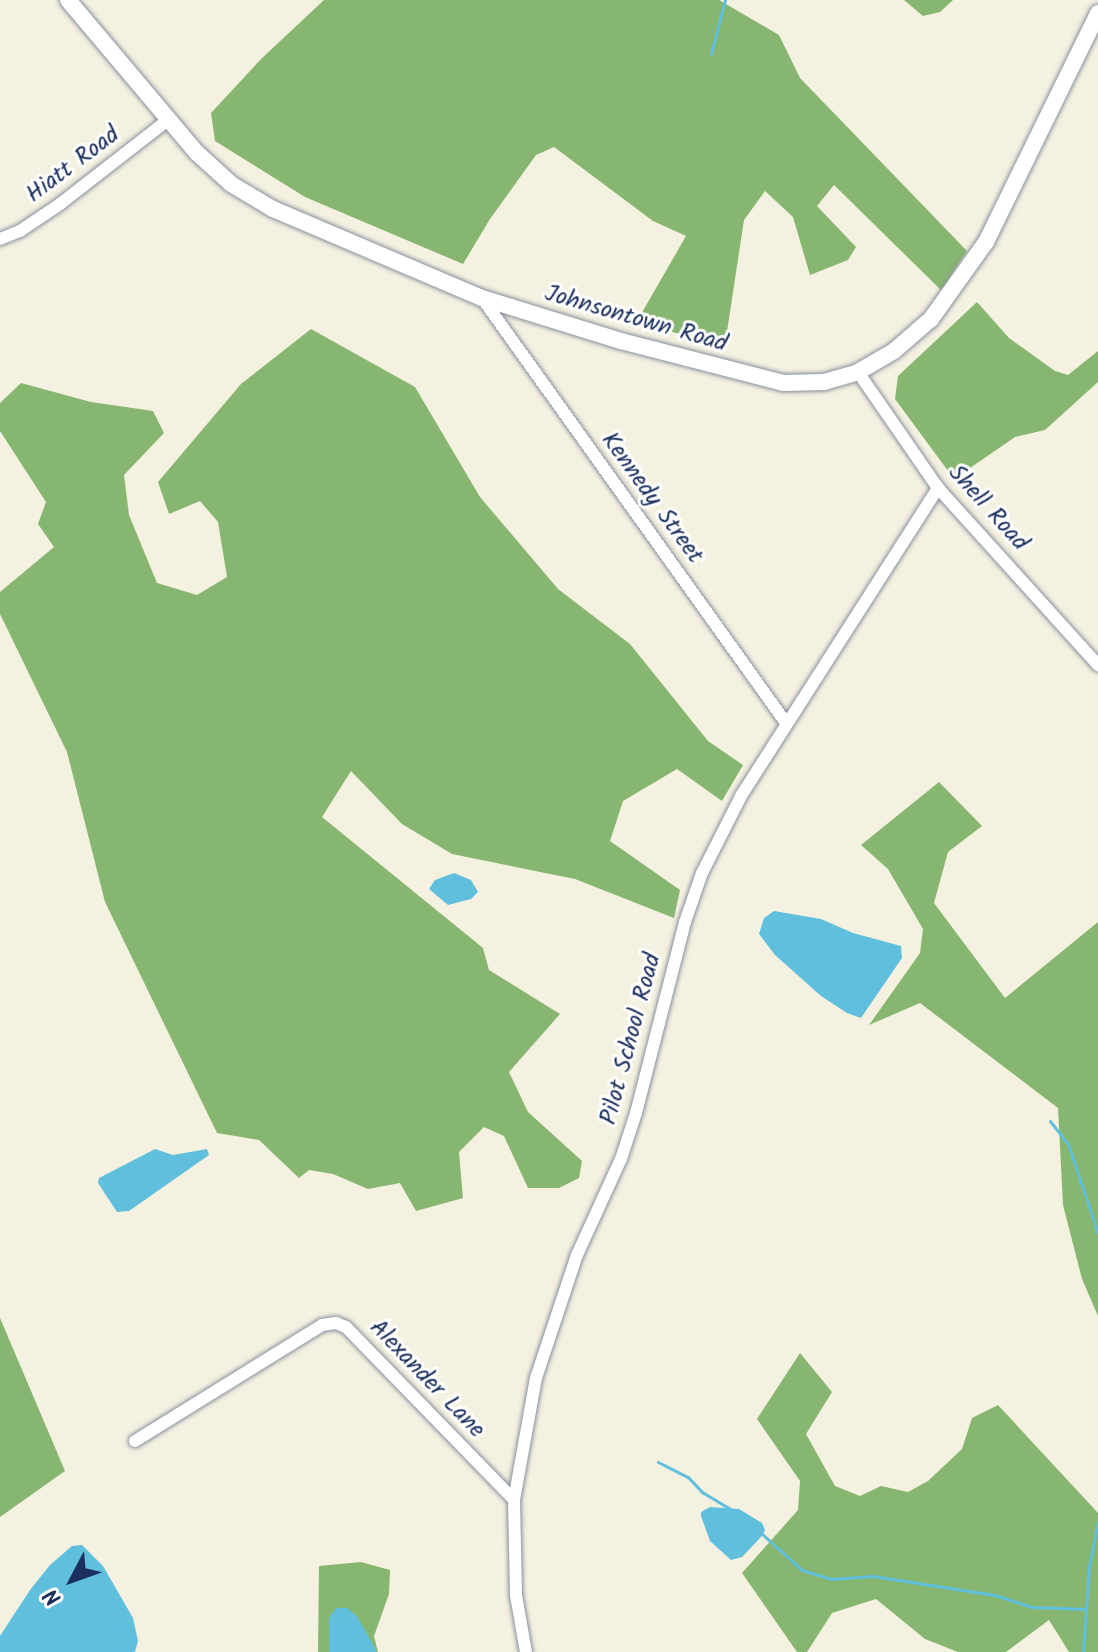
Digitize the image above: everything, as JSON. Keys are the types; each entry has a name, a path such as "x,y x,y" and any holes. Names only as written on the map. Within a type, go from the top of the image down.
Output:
{"street":[{"name":"Johnsontown Road","path":"68,0 213,169 273,209 482,298 621,341 783,383 824,382 858,372 903,343 931,319 959,284 1010,198 1098,13"},
{"name":"Hiatt Road","path":"0,239 20,231 60,204 169,119"},
{"name":"Kennedy Street","path":"482,298 786,723"},
{"name":"Shell Road","path":"858,372 938,488 1098,665"},
{"name":"Pilot School Road","path":"526,1652 516,1595 514,1500 536,1378 577,1255 621,1159 693,898 727,822 786,723 938,488"},
{"name":"Alexander Lane","path":"135,1441 322,1325 336,1323 346,1327 514,1500"}],"green space":[{"path":"324,0 719,0 779,35 800,78 967,251 941,290 834,185 817,206 856,247 848,260 810,275 793,217 765,191 744,220 725,345 636,323 686,236 653,221 554,147 536,155 490,219 463,264 305,197 215,141 211,113 261,59"},
{"path":"904,0 953,0 940,12 923,16"},
{"path":"977,302 1009,338 1055,371 1068,375 1098,351 1098,382 1045,430 1015,437 954,479 895,399 898,376"},
{"path":"311,329 415,387 480,497 558,589 630,644 708,741 743,765 722,801 677,769 623,801 610,841 680,890 674,918 575,879 452,854 402,824 351,771 322,817 483,948 489,970 560,1014 509,1072 528,1112 582,1161 579,1178 559,1188 528,1188 504,1136 484,1127 459,1152 463,1198 416,1211 400,1183 368,1189 333,1174 309,1170 299,1178 259,1140 217,1133 105,902 67,752 0,614 0,592 54,547 38,524 46,502 0,431 0,403 21,383 91,402 153,411 164,433 124,475 129,515 157,583 197,595 227,577 218,522 200,501 169,514 158,482 241,384"},
{"path":"939,782 982,826 948,852 934,903 1005,998 1098,922 1098,1316 1082,1279 1063,1205 1058,1108 920,1003 869,1025 920,953 923,929 888,869 861,845"},
{"path":"0,1318 65,1471 0,1517"},
{"path":"800,1353 832,1392 806,1434 835,1486 860,1496 881,1486 908,1492 928,1481 962,1449 972,1418 998,1405 1098,1513 1098,1652 1069,1652 1049,1620 1006,1652 958,1652 925,1639 876,1599 832,1613 807,1652 797,1652 742,1573 798,1510 800,1481 757,1419"},
{"path":"361,1562 390,1570 389,1594 374,1636 378,1652 318,1652 319,1566"}],"water":[{"path":"454,873 471,880 478,892 471,899 448,905 429,889 435,880"},
{"path":"774,911 821,919 853,933 901,946 902,958 861,1018 821,996 775,955 759,934 764,918"},
{"path":"155,1149 173,1155 207,1149 209,1155 129,1211 117,1212 98,1183 99,1178"},
{"path":"710,1507 739,1509 762,1523 765,1530 742,1557 731,1560 710,1541 701,1512"},
{"path":"82,1545 103,1566 133,1618 138,1641 135,1652 0,1652 0,1636 30,1590 50,1565 72,1546"},
{"path":"336,1608 347,1608 357,1616 377,1652 329,1652 329,1618"}],"waterway":[{"path":"711,54 725,0"},
{"path":"1050,1121 1068,1144 1098,1233"},
{"path":"658,1462 688,1477 702,1492 730,1509"},
{"path":"1083,1652 1089,1566 1098,1522"},
{"path":"761,1533 802,1570 831,1579 873,1576 995,1595 1033,1607 1086,1609"}]}
